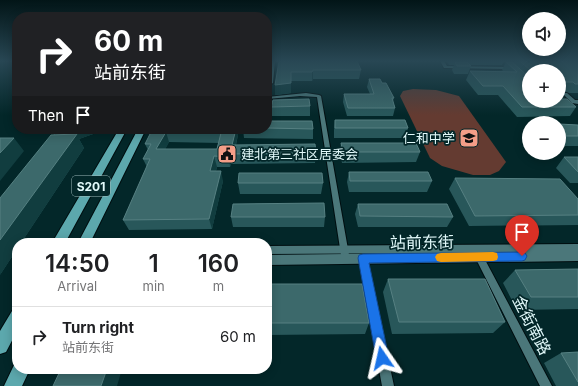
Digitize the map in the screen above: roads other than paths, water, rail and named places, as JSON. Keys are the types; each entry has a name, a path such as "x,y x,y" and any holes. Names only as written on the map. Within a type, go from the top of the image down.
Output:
{"main road":[{"name":"S201","path":"61,238 120,134"},
{"name":"S201","path":"87,238 139,134"},
{"path":"0,346 12,325"},
{"path":"13,386 19,374"}],"street":[{"path":"566,95 574,102 578,102"},
{"path":"272,98 289,96 320,96 345,254"},
{"name":"站前东街","path":"272,260 345,254 578,248"},
{"name":"站前东街","path":"272,250 345,254 363,258 578,256"},
{"name":"金街南路","path":"479,257 546,386"},
{"path":"363,258 388,386"}],"place":[{"name":"仁和中学","path":"469,138"},
{"name":"建北第三社区居委会","path":"227,154"}]}
